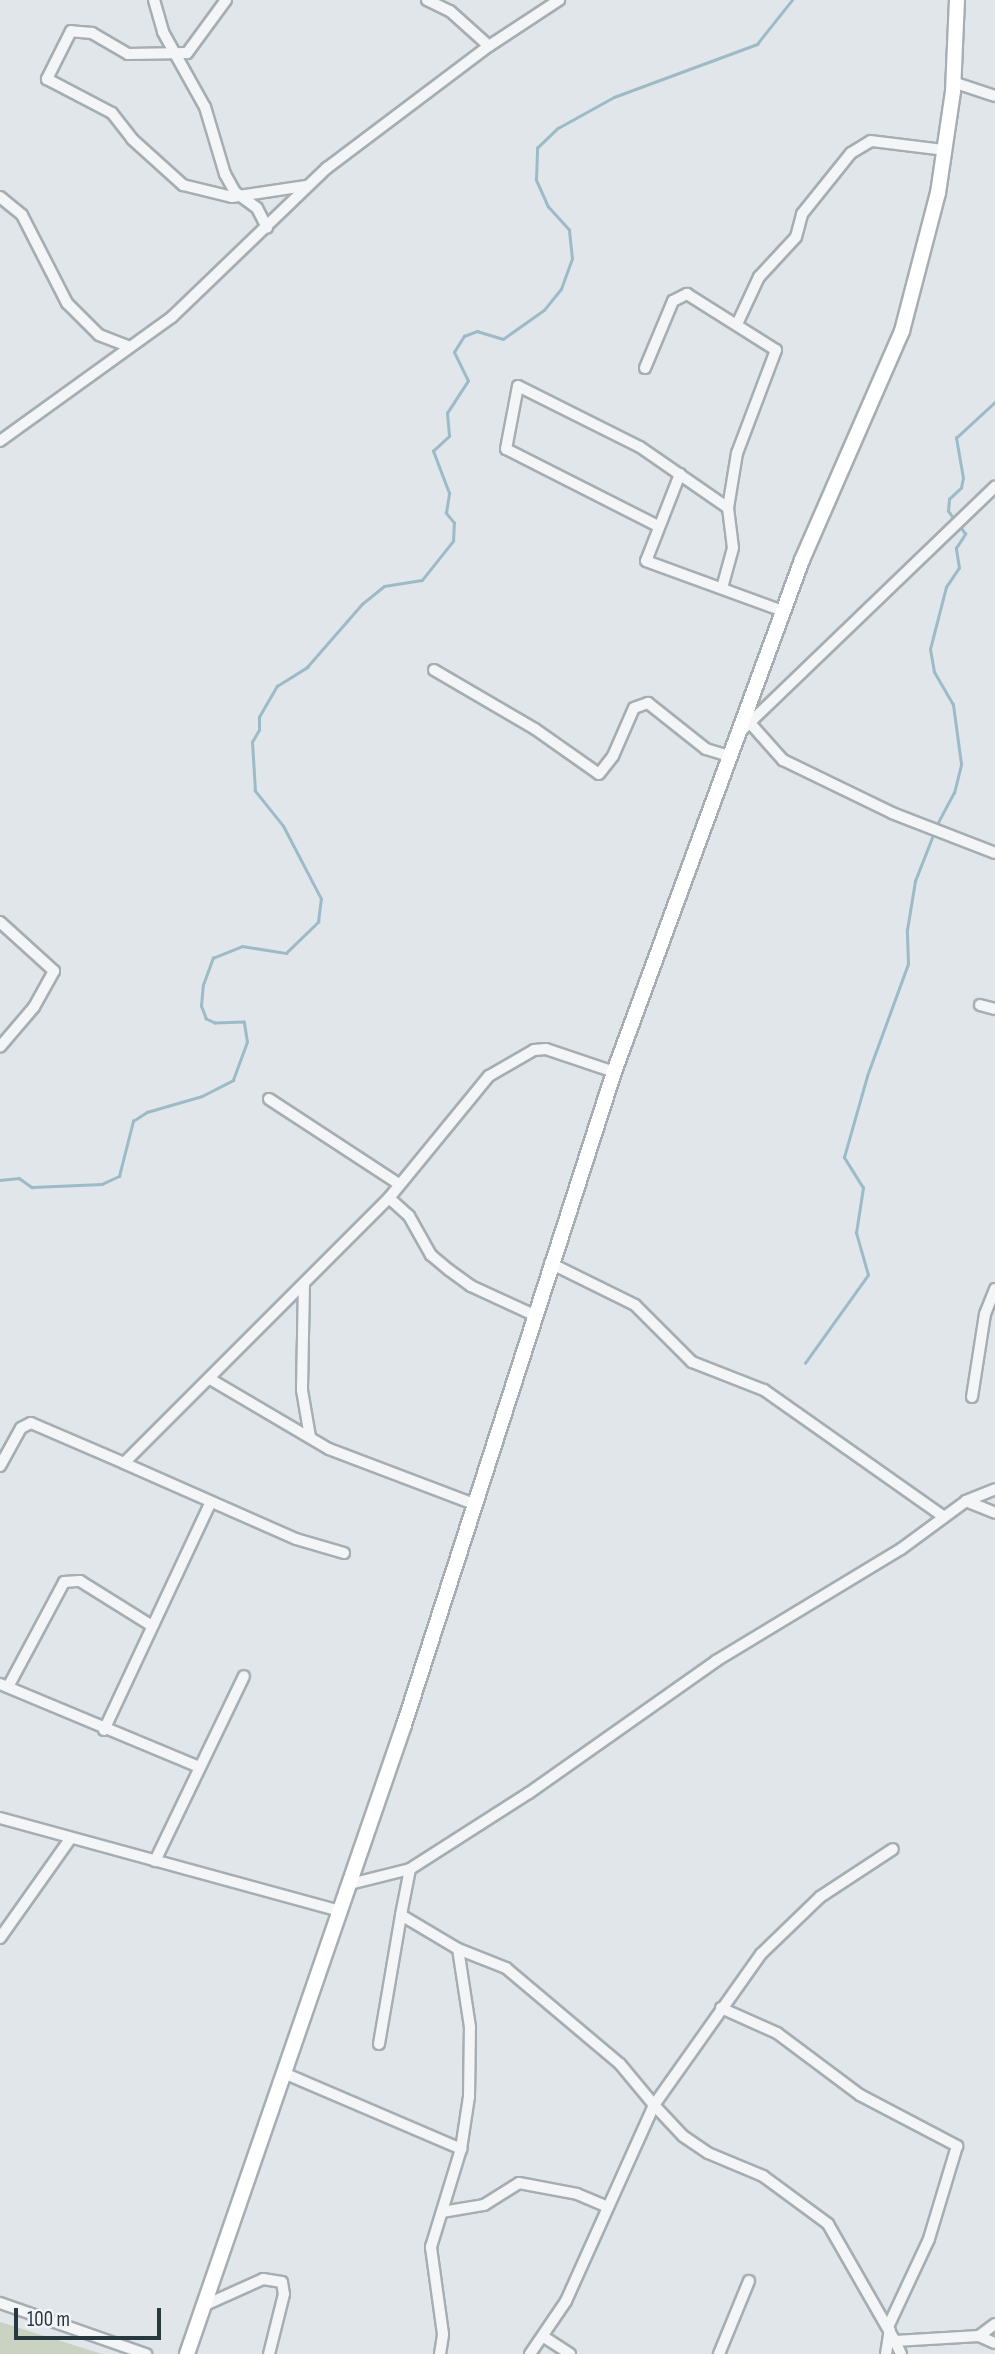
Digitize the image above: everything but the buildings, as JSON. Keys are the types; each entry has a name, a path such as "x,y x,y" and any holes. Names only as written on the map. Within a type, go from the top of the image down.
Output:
{"main road":[{"path":"187,2354 350,1884 614,1072 783,611 901,331 932,218 944,150 953,82 957,0"}],"street":[{"path":"154,0 163,32 178,52 205,107 225,174 237,194 257,208 267,228"},
{"path":"226,0 194,48 178,52 128,54 92,33 71,31 47,79 112,113 132,139 183,185 216,197 297,191 308,185"},
{"path":"428,0 450,11 489,46"},
{"path":"0,441 128,346 172,317 267,228 308,185 397,112 559,0"},
{"path":"953,82 995,96"},
{"path":"738,322 759,277 796,237 802,214 851,153 872,141 944,150"},
{"path":"0,197 22,215 67,303 99,335 128,346"},
{"path":"645,368 679,296 687,294 738,322 776,353 737,453 728,508 733,548 722,588"},
{"path":"658,526 506,449 518,386 640,447 728,508"},
{"path":"680,474 646,561 783,611"},
{"path":"736,737 995,487"},
{"path":"434,670 535,729 599,774 613,757 634,708 648,703 706,749 729,756"},
{"path":"750,723 783,760 892,813 994,849"},
{"path":"0,922 54,971 34,1007 0,1047"},
{"path":"980,1005 995,1009"},
{"path":"124,1463 389,1198 489,1076 534,1050 546,1049 614,1072"},
{"path":"269,1099 399,1184"},
{"path":"389,1198 408,1216 431,1255 449,1270 534,1315"},
{"path":"550,1263 635,1305 692,1362 764,1390 944,1517"},
{"path":"304,1283 302,1390 310,1437"},
{"path":"972,1397 985,1314 995,1289"},
{"path":"210,1378 329,1449 474,1504"},
{"path":"0,1466 21,1428 31,1423 210,1504 296,1539 344,1553"},
{"path":"350,1884 410,1869 529,1793 716,1661 966,1501 995,1489"},
{"path":"966,1501 995,1513"},
{"path":"104,1730 210,1504"},
{"path":"152,1626 80,1581 64,1582 4,1685 104,1730 197,1766"},
{"path":"155,1861 197,1766 244,1676"},
{"path":"0,1818 340,1911"},
{"path":"0,1938 70,1839"},
{"path":"530,2354 544,2337 575,2283 605,2206 654,2105 721,2008 796,1918 893,1849"},
{"path":"379,2044 410,1869"},
{"path":"401,1915 458,1949 516,1976 620,2064 682,2136 763,2176 828,2224 901,2354"},
{"path":"440,2354 443,2334 431,2261 461,2149 471,2039 458,1949"},
{"path":"721,2008 777,2033 860,2095 957,2146 929,2239 891,2333 886,2354"},
{"path":"284,2073 461,2149"},
{"path":"442,2213 484,2205 519,2183 577,2194 605,2206"},
{"path":"203,2306 263,2279 282,2282 284,2294 269,2354"},
{"path":"719,2354 749,2281"},
{"path":"0,2303 146,2354"},
{"path":"979,2336 995,2324"},
{"path":"891,2333 979,2336 995,2343"},
{"path":"544,2337 569,2354"}],"green space":[{"path":"0,2322 102,2354 0,2354"}],"waterway":[{"path":"0,1180 19,1178 32,1187 102,1184 119,1176 133,1121 147,1112 202,1096 233,1080 247,1042 244,1022 215,1023 206,1019 201,1006 203,985 213,958 242,946 286,953 318,922 321,899 283,826 255,791 252,742 259,730 259,717 277,686 307,667 362,604 384,586 422,580 453,541 454,523 446,513 449,493 433,451 449,436 447,413 468,381 454,352 464,336 477,331 503,339 544,310 561,289 572,259 569,230 548,207 536,180 537,148 558,128 614,97 757,44 792,0"},
{"path":"955,521 948,511 949,499 961,488 963,478 956,438 995,402"},
{"path":"935,828 954,793 961,764 953,705 934,672 930,649 946,587 959,568 956,548 965,534 961,528"},
{"path":"805,1363 868,1275 856,1233 863,1188 844,1157 867,1076 908,964 907,930 915,881 933,835"}]}
